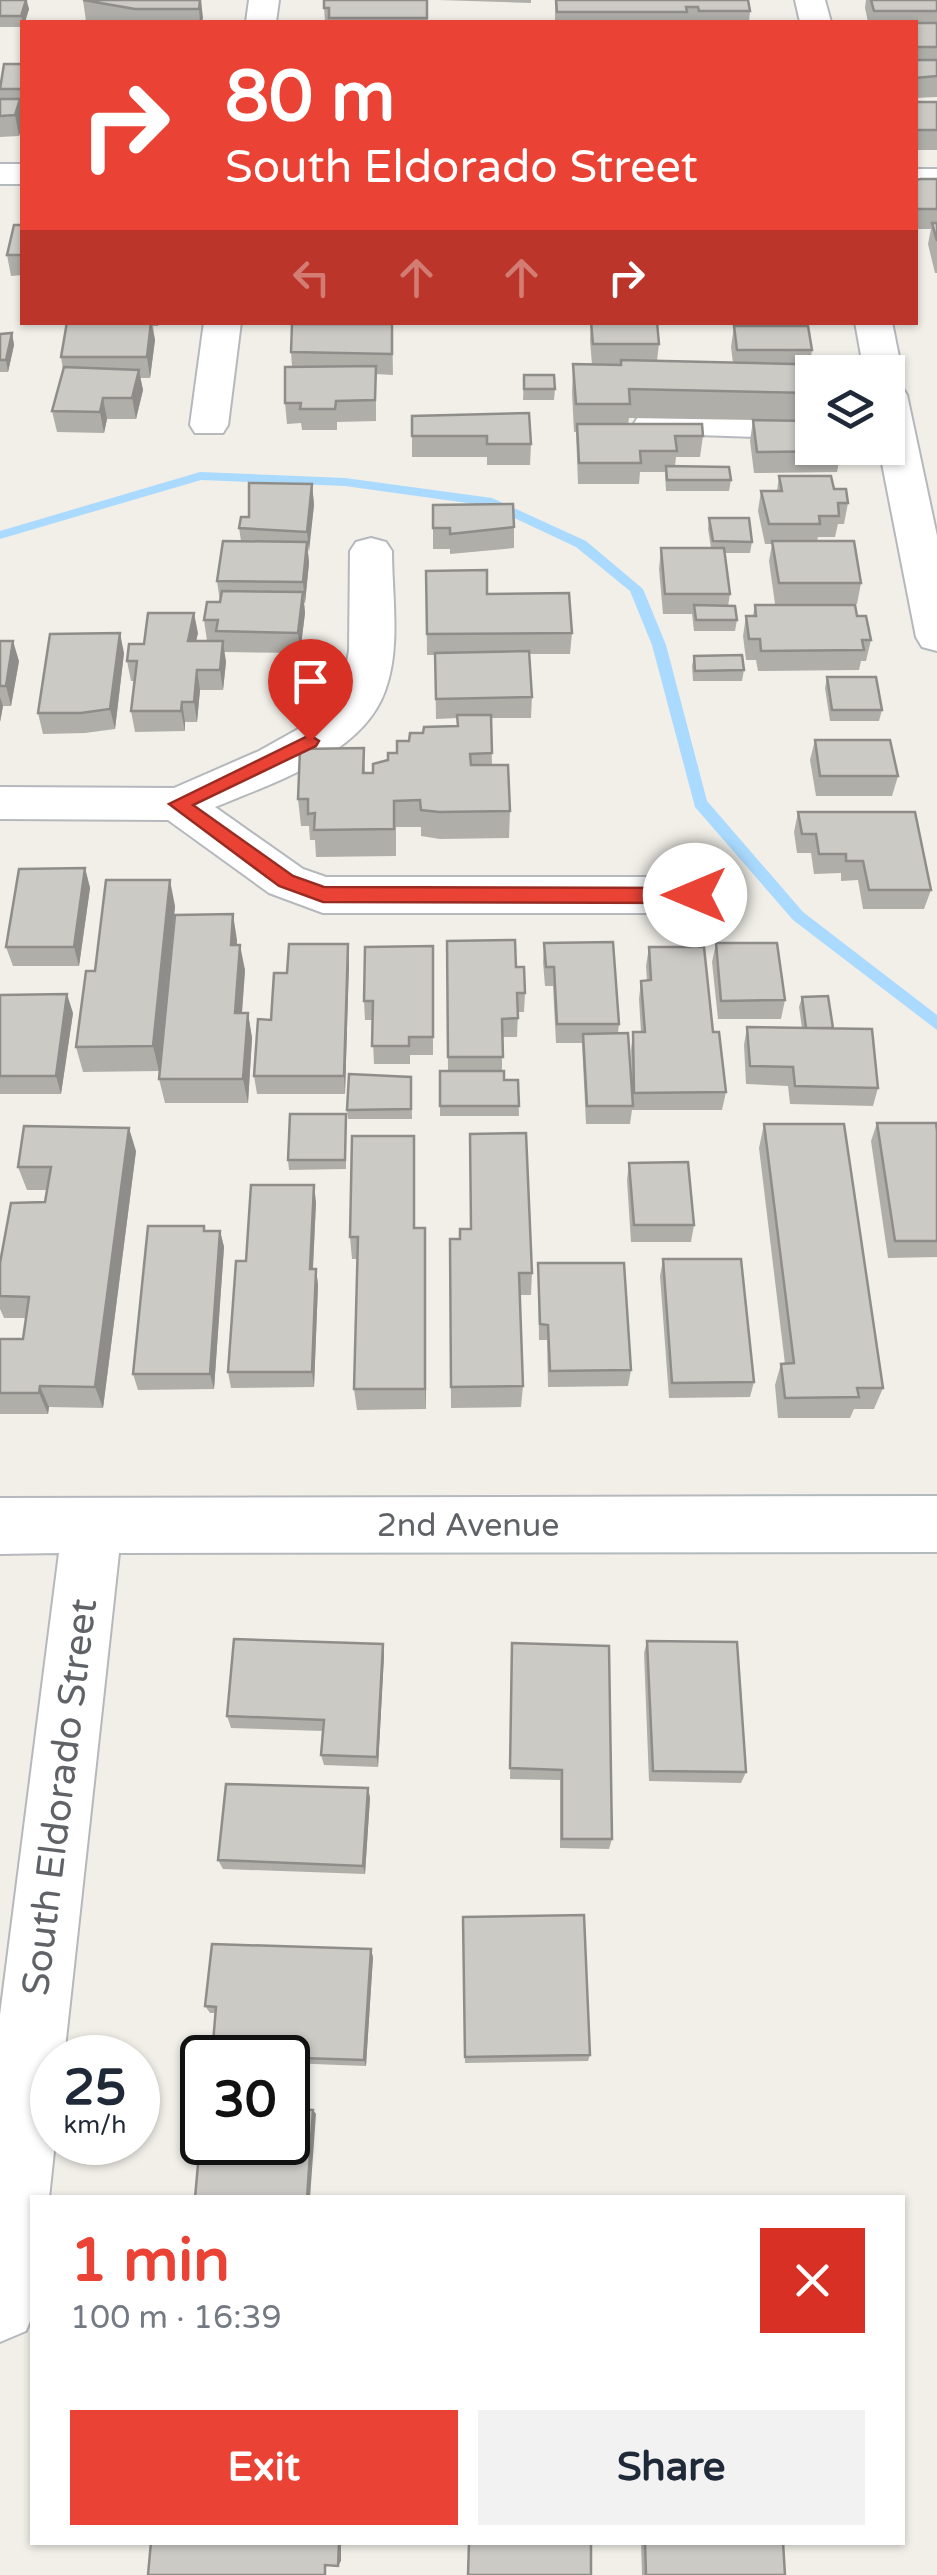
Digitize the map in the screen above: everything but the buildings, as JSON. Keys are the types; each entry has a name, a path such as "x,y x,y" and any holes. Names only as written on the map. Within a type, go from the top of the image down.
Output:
{"street":[{"path":"210,426 222,325"},
{"path":"873,325 879,355"},
{"path":"652,425 795,427"},
{"path":"900,465 937,637"},
{"path":"0,804 178,804 310,741 360,701 369,660 371,550"},
{"path":"178,804 286,881 323,894 695,895"},
{"name":"2nd Avenue","path":"0,1526 937,1524"},
{"name":"South Eldorado Street","path":"0,2305 92,1528"}],"waterway":[{"path":"0,535 200,476 345,482 492,502 581,544 636,589 659,645 700,803 798,916 937,1024"}],"route":[{"path":"310,741 178,804 286,881 323,894 695,895"}]}
